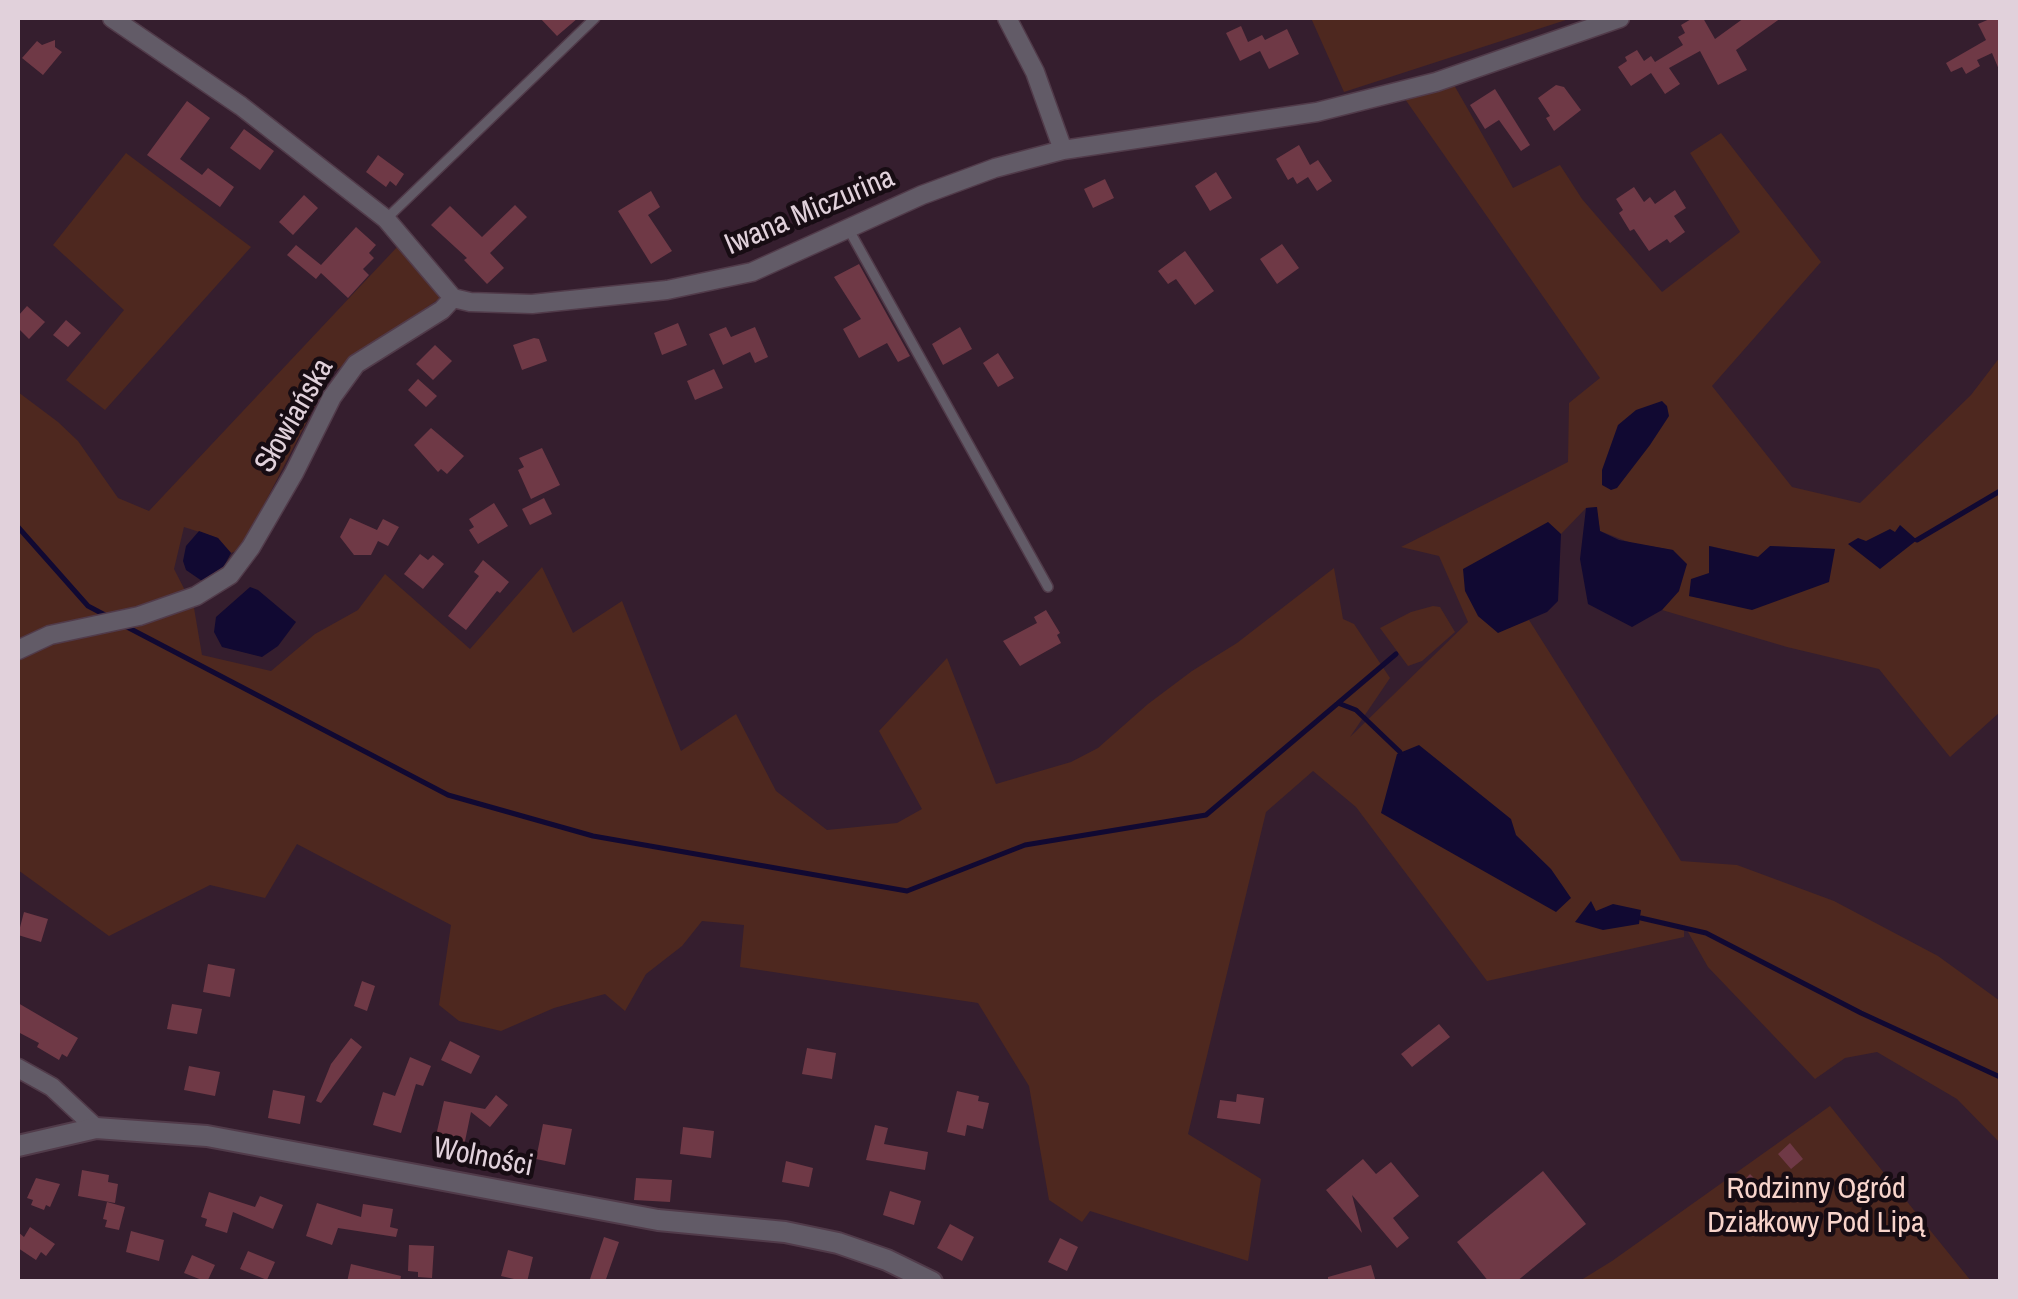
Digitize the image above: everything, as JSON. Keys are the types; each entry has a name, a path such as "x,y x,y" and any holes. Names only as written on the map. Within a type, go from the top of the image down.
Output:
{"street":[{"path":"112,18 241,106 386,219 453,298"},
{"path":"1007,18 1035,72 1063,150"},
{"name":"Iwana Miczurina","path":"453,298 532,304 668,290 752,272 994,168 1063,150 1334,108 1436,82 1620,18"},
{"name":"Słowiańska","path":"18,650 50,635 154,611 196,596 230,575 294,473 332,397 356,364 442,310 453,298"},
{"path":"18,1068 52,1087 96,1128"},
{"name":"Wolności","path":"18,1146 96,1128 207,1136 658,1220 784,1232 838,1243 932,1282"}],"lane":[{"path":"386,219 595,18"},
{"path":"850,230 1048,587"}],"green space":[{"path":"1311,18 1572,18 1344,92"},
{"path":"1454,85 1513,188 1560,165 1582,199 1662,292 1740,232 1690,153 1721,133 1821,262 1712,386 1792,487 1860,503 1971,395 2000,357 2000,712 1950,757 1879,669 1662,610 1679,591 1673,550 1631,543 1600,531 1596,507 1586,508 1561,534 1548,522 1478,616 1498,632 1529,620 1681,861 1737,865 1834,901 1938,956 2000,1001 2000,1143 1957,1099 1877,1052 1845,1058 1815,1079 1708,967 1684,925 1684,937 1487,981 1356,807 1313,771 1266,812 1188,1134 1261,1179 1248,1261 1090,1211 1082,1222 1049,1200 1029,1086 978,1003 740,967 744,925 702,921 682,946 646,974 625,1011 605,994 554,1008 501,1031 459,1021 439,1005 451,925 297,844 265,898 210,885 109,936 18,870 18,392 78,441 118,498 149,511 399,245 443,296 332,373 241,549 231,553 218,538 184,527 174,569 194,608 202,655 271,671 315,634 358,610 385,574 470,649 542,567 573,633 622,601 681,751 736,714 776,791 827,830 897,823 922,809 879,731 947,658 996,784 1071,762 1098,748 1148,704 1237,643 1334,568 1343,619 1354,624 1390,678 1350,737 1468,622 1439,556 1401,547 1568,462 1569,403 1600,378 1405,99","holes":["1710,546 1758,557 1771,546 1835,549 1710,600 1689,596 1710,574"]},
{"path":"126,153 251,247 105,410 66,380 124,310 53,245"},
{"path":"1433,606 1440,607 1455,632 1422,661 1408,666 1380,628"},
{"name":"Rodzinny Ogród Działkowy Pod Lipą","path":"1830,1106 1971,1281 1578,1282 1612,1261"}],"shaded area":[{"path":"1662,401 1669,416 1650,445 1617,488 1611,490 1602,485 1602,470 1618,425 1636,410"},
{"path":"1597,507 1600,531 1619,540 1673,550 1687,564 1679,591 1662,610 1632,627 1588,604 1580,559 1586,508"},
{"path":"1548,522 1561,534 1558,601 1547,612 1498,633 1478,616 1465,591 1463,569"},
{"path":"1900,525 1917,540 1880,569 1848,544 1858,538 1866,541 1890,529 1895,532"},
{"path":"199,531 218,538 231,553 224,566 202,581 186,570 183,561 186,546"},
{"path":"1709,546 1758,557 1770,546 1835,549 1829,582 1752,610 1689,596 1691,579 1709,573"},
{"path":"250,587 296,622 278,646 262,657 222,647 214,632 216,617"},
{"path":"1419,745 1511,819 1516,835 1551,869 1571,898 1556,912 1381,813 1397,754"},
{"path":"1591,901 1596,911 1613,904 1641,910 1639,924 1603,930 1575,922"}],"building":[{"path":"540,18 578,18 557,36"},
{"path":"1693,18 1703,18 1715,39 1744,18 1781,18 1736,50 1747,70 1718,85 1700,51 1669,68 1680,84 1665,94 1651,73 1631,86 1618,67 1627,61 1625,57 1637,50 1644,61 1651,56 1655,62 1683,45 1678,37 1685,33 1681,25"},
{"path":"2000,18 2000,72 1992,53 1977,60 1980,66 1966,74 1962,67 1951,72 1946,63 1986,40 1978,24"},
{"path":"1241,26 1248,42 1262,35 1265,40 1287,29 1299,54 1269,69 1260,51 1240,61 1226,33"},
{"path":"55,40 55,47 62,52 43,75 22,58 37,41 42,45"},
{"path":"1556,85 1564,87 1581,110 1554,131 1538,98"},
{"path":"1495,89 1530,145 1521,151 1499,120 1485,129 1470,105"},
{"path":"187,101 210,118 180,159 202,175 208,168 234,187 220,207 147,155"},
{"path":"244,129 274,151 260,170 230,148"},
{"path":"1299,145 1310,165 1318,160 1332,181 1317,191 1308,177 1297,184 1293,177 1288,180 1276,159"},
{"path":"378,155 404,174 396,186 390,181 386,187 366,172"},
{"path":"1216,172 1232,198 1210,211 1195,186"},
{"path":"1105,179 1114,198 1093,208 1084,189"},
{"path":"1634,187 1644,202 1650,197 1655,204 1675,190 1686,208 1674,216 1685,232 1649,251 1619,213 1623,210 1616,199"},
{"path":"651,191 660,207 648,215 672,251 651,264 618,211"},
{"path":"304,195 318,208 293,235 279,222"},
{"path":"515,205 527,217 490,253 504,268 487,284 464,260 467,258 431,225 450,206 482,237"},
{"path":"356,227 376,245 369,253 374,258 363,269 369,275 348,298 321,273 316,279 287,255 296,245 321,265"},
{"path":"1282,244 1299,268 1277,284 1260,259"},
{"path":"1185,251 1214,291 1195,305 1176,279 1168,284 1158,271"},
{"path":"859,264 910,356 898,362 887,343 859,358 843,329 861,319 834,277"},
{"path":"27,306 45,322 29,339 18,328 18,316"},
{"path":"66,320 81,333 68,347 53,335"},
{"path":"678,323 687,345 662,355 654,333"},
{"path":"726,327 731,337 755,327 768,357 755,363 750,352 723,365 709,334"},
{"path":"960,327 972,349 943,365 932,344"},
{"path":"539,339 547,361 522,370 513,345"},
{"path":"435,345 452,361 433,380 416,364"},
{"path":"998,353 1014,378 998,387 983,363"},
{"path":"714,369 723,388 695,400 687,381"},
{"path":"418,379 437,396 426,407 408,390"},
{"path":"431,428 464,456 447,474 441,469 438,472 414,445"},
{"path":"542,448 560,485 531,499 518,470 524,467 519,458"},
{"path":"544,498 552,514 530,525 522,509"},
{"path":"494,503 508,526 478,544 469,530 474,527 469,519"},
{"path":"350,518 377,530 383,519 399,527 388,546 378,541 371,555 354,555 340,537"},
{"path":"420,554 428,560 433,555 444,564 423,589 404,574"},
{"path":"483,560 509,582 466,630 448,616 479,576 474,572"},
{"path":"1046,610 1060,633 1057,635 1061,643 1020,666 1003,641 1037,623 1034,617"},
{"path":"24,912 48,919 41,942 18,935"},
{"path":"208,964 235,969 230,997 203,992"},
{"path":"362,981 375,986 367,1011 354,1006"},
{"path":"18,1003 78,1038 67,1057 62,1054 59,1060 18,1032"},
{"path":"172,1004 202,1009 197,1034 167,1029"},
{"path":"1439,1024 1450,1037 1412,1067 1401,1054"},
{"path":"351,1038 362,1047 321,1103 316,1101 331,1064"},
{"path":"450,1041 480,1056 471,1074 441,1060"},
{"path":"807,1048 836,1053 832,1079 802,1074"},
{"path":"410,1057 431,1066 423,1086 416,1084 401,1133 373,1125 383,1092 395,1096"},
{"path":"189,1066 220,1072 215,1096 184,1090"},
{"path":"273,1090 305,1096 300,1124 268,1118"},
{"path":"957,1091 979,1096 978,1101 989,1103 983,1129 967,1125 965,1136 947,1132"},
{"path":"1237,1094 1264,1098 1260,1124 1217,1118 1220,1100 1236,1102"},
{"path":"496,1095 508,1105 490,1127 471,1112 464,1146 435,1140 444,1101 485,1109"},
{"path":"543,1124 572,1129 565,1165 536,1159"},
{"path":"875,1125 888,1128 884,1144 928,1152 925,1170 866,1160"},
{"path":"683,1127 714,1131 711,1158 680,1154"},
{"path":"1790,1143 1803,1159 1791,1169 1778,1154"},
{"path":"1363,1159 1376,1174 1391,1162 1419,1196 1393,1218 1409,1238 1397,1248 1352,1195 1362,1233 1326,1190"},
{"path":"786,1161 813,1168 809,1187 782,1182"},
{"path":"82,1170 109,1175 108,1182 118,1184 115,1203 78,1196"},
{"path":"1543,1171 1586,1224 1516,1282 1489,1282 1457,1242"},
{"path":"1750,1174 1764,1188 1754,1199 1740,1185"},
{"path":"36,1178 60,1184 50,1207 46,1205 44,1210 31,1205 33,1200 27,1198"},
{"path":"636,1178 672,1180 670,1202 634,1200"},
{"path":"890,1191 921,1201 914,1225 883,1215"},
{"path":"209,1192 255,1207 260,1196 283,1205 273,1229 233,1212 227,1233 205,1226 207,1219 201,1217"},
{"path":"107,1202 125,1207 119,1230 105,1227"},
{"path":"317,1203 361,1217 363,1204 393,1209 390,1227 398,1229 396,1237 338,1228 332,1245 306,1236"},
{"path":"950,1224 974,1237 962,1261 937,1248"},
{"path":"30,1227 55,1244 46,1256 41,1252 36,1260 18,1248 18,1232 24,1237"},
{"path":"131,1231 164,1240 159,1261 126,1252"},
{"path":"604,1237 619,1242 605,1282 589,1282"},
{"path":"1060,1238 1078,1247 1067,1271 1048,1262"},
{"path":"409,1245 434,1246 432,1278 408,1271"},
{"path":"508,1250 533,1257 527,1282 501,1276"},
{"path":"248,1251 275,1262 267,1280 240,1269"},
{"path":"192,1255 215,1265 207,1282 184,1273"},
{"path":"351,1264 401,1276 400,1282 347,1282"},
{"path":"1371,1265 1376,1282 1328,1282 1328,1277"}],"waterway":[{"path":"1917,540 2000,491"},
{"path":"18,527 88,606 105,615"},
{"path":"127,627 448,795 593,836 907,891 1025,845 1206,815 1396,654"},
{"path":"1338,703 1356,710 1400,752"},
{"path":"1641,918 1706,933 1861,1013 2000,1077"}]}
